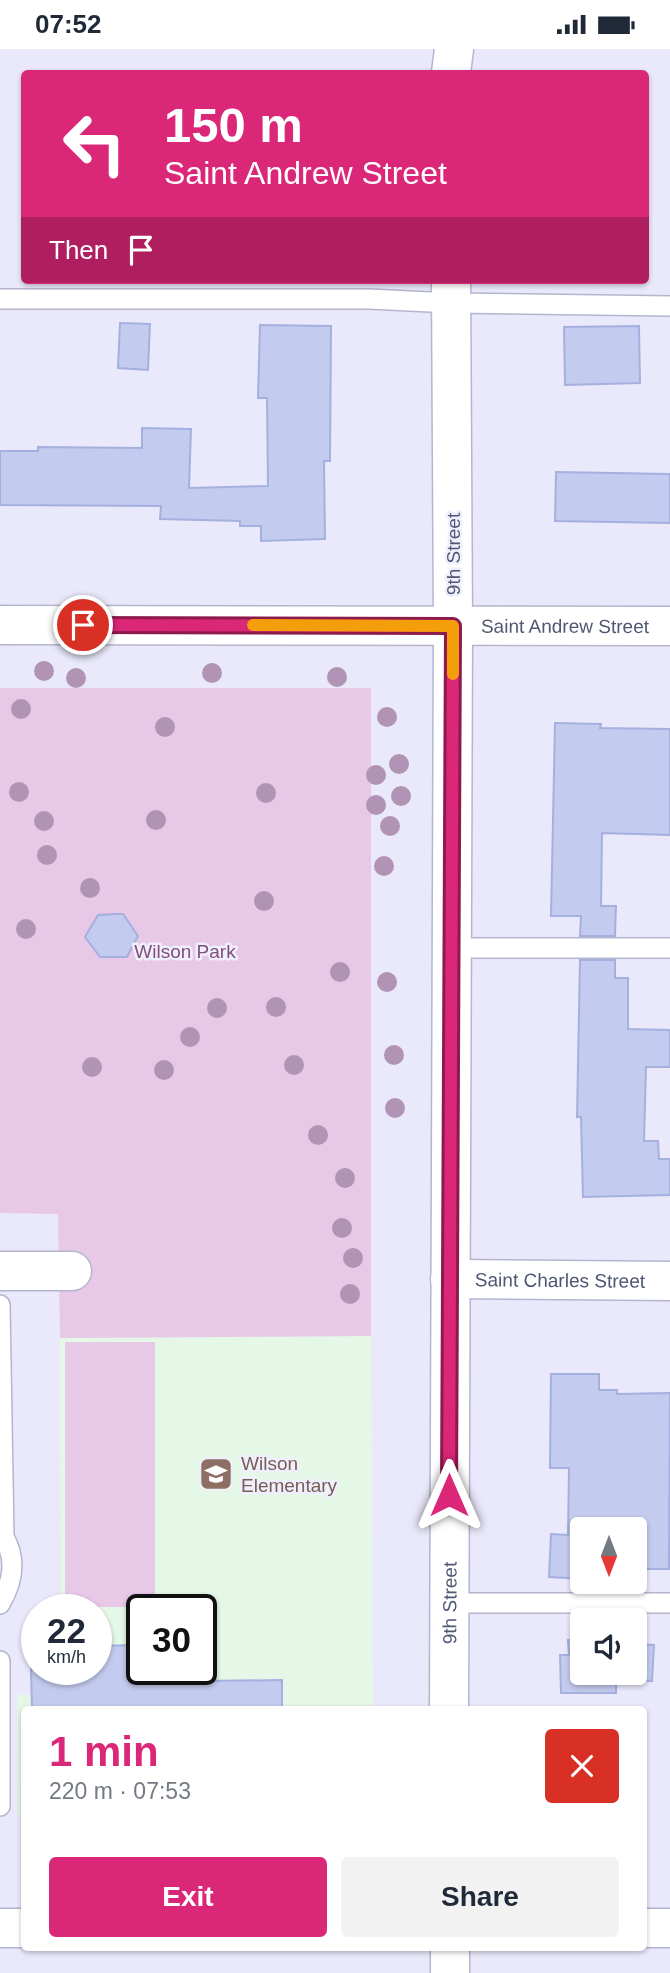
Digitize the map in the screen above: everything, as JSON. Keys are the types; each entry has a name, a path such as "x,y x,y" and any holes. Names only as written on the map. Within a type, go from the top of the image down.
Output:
{"street":[{"path":"452,70 454,49"},
{"name":"9th Street","path":"449,1706 453,626 451,291"},
{"name":"Saint Andrew Street","path":"0,625 670,626"},
{"path":"0,1271 72,1271"},
{"name":"Saint Charles Street","path":"450,1279 670,1280"},
{"path":"0,1928 21,1928"},
{"path":"647,1928 670,1928"},
{"path":"450,1951 450,1973"}],"lane":[{"path":"0,299 369,299 451,291 670,306"},
{"path":"452,948 670,948"},
{"path":"0,1305 4,1537 11,1549 11,1585 0,1604"},
{"path":"449,1603 670,1603"},
{"path":"0,1661 0,1806"}],"shaded area":[{"name":"Wilson Elementary","path":"371,1336 373,1706 21,1706 21,1816 18,1816 17,1695 31,1695 31,1685 112,1685 112,1594 61,1594 60,1338"}],"green space":[{"name":"Wilson Park","path":"0,688 371,688 371,1336 60,1338 58,1214 0,1213"},
{"path":"65,1342 155,1342 155,1594 126,1594 126,1607 112,1607 112,1594 65,1594"}],"building":[{"path":"120,323 150,324 148,370 118,368"},
{"path":"260,325 331,326 330,461 324,461 325,539 261,541 261,526 240,526 240,521 160,519 161,506 0,505 0,451 38,451 38,447 142,448 142,428 191,429 189,488 268,486 267,398 258,398"},
{"path":"639,326 640,383 565,385 564,327"},
{"path":"556,472 670,474 670,523 555,521"},
{"path":"555,723 601,724 600,728 670,729 670,835 602,833 601,906 616,906 615,936 580,936 581,916 551,916"},
{"path":"123,914 138,936 127,957 100,957 85,937 98,915"},
{"path":"580,960 615,960 615,978 628,978 628,1029 670,1030 670,1067 646,1067 644,1141 658,1141 659,1159 670,1159 670,1195 583,1197 581,1117 577,1117"},
{"path":"551,1374 599,1374 599,1390 617,1390 617,1394 670,1393 669,1569 648,1569 648,1517 570,1517 570,1578 549,1577 551,1534 568,1535 569,1468 550,1468"},
{"path":"568,1640 570,1640 570,1685 616,1685 616,1693 561,1693 560,1655 569,1655"},
{"path":"126,1645 126,1685 217,1685 217,1681 282,1680 282,1706 32,1706 31,1685 112,1685 112,1646"},
{"path":"647,1645 654,1645 652,1681 647,1681"}],"slow traffic":[{"path":"253,625 453,626 453,674"}],"place":[{"name":"Wilson Elementary","path":"216,1474"}],"route":[{"path":"83,625 453,626 449,1495"}]}
